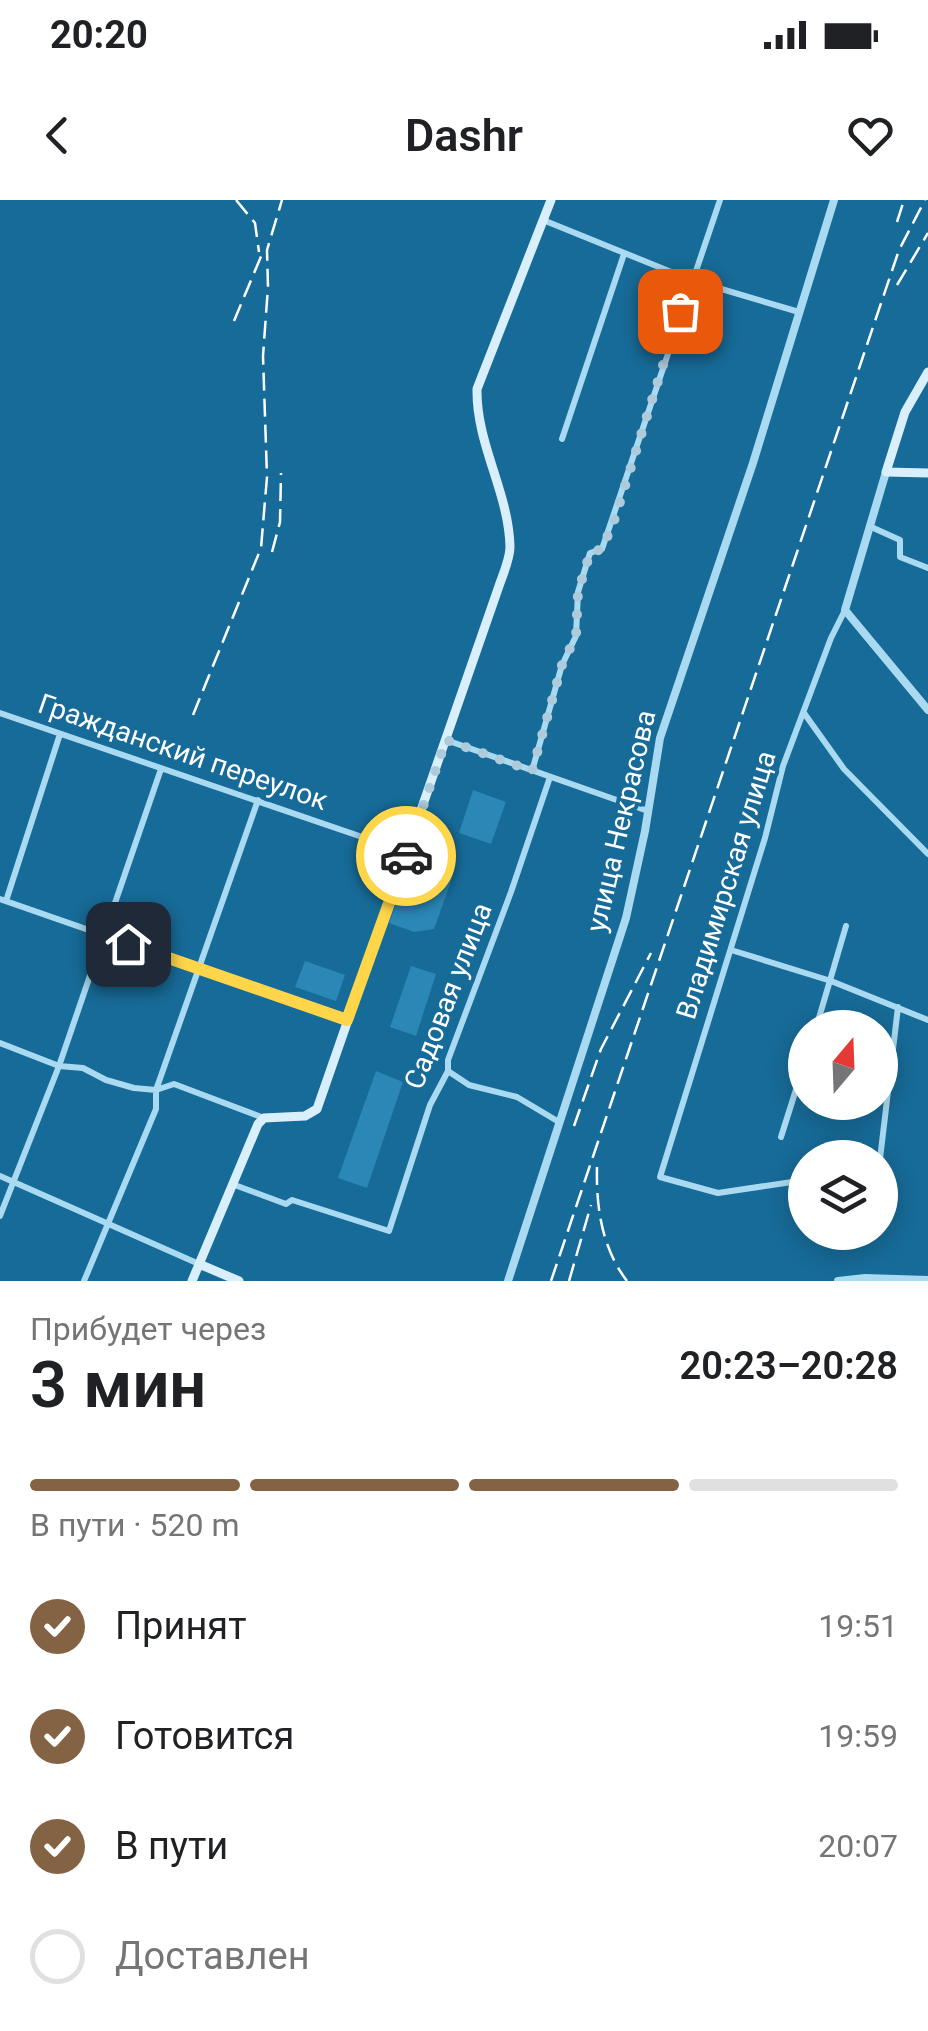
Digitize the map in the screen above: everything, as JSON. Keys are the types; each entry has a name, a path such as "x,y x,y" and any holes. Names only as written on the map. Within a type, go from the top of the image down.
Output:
{"main road":[{"path":"192,1281 261,1121 305,1116 317,1110 510,550 478,419 477,389 551,200"},
{"path":"928,372 905,412 886,472 928,473"},
{"path":"200,1264 240,1281"}],"street":[{"path":"532,771 562,665 576,636 578,592 590,553 602,549 614,521 720,200"},
{"name":"улица Некрасова","path":"508,1281 626,918 660,738 753,463 834,200"},
{"path":"542,220 691,280 799,312"},
{"path":"562,439 624,254"},
{"path":"886,472 845,610 928,710"},
{"path":"869,526 900,540 900,557 928,568"},
{"name":"Владимирская улица","path":"788,1183 718,1193 660,1177 766,838 783,766 845,610"},
{"path":"803,712 844,769 928,854"},
{"name":"Гражданский переулок","path":"0,713 408,852"},
{"path":"60,734 3,900 347,1020"},
{"path":"446,740 648,811"},
{"path":"0,1216 59,1066 161,769"},
{"name":"Садовая улица","path":"231,1184 286,1204 292,1200 389,1231 430,1105 448,1071 448,1060 550,777"},
{"path":"84,1281 156,1108 156,1090 258,800"},
{"path":"822,1010 846,926"},
{"path":"731,950 831,981 928,1020"},
{"path":"882,1140 898,1007"},
{"path":"0,1043 59,1066 83,1068 106,1080 156,1090 174,1084 261,1121"},
{"path":"448,1071 469,1085 517,1097 559,1122"},
{"path":"780,1136 788,1112"},
{"path":"0,1176 200,1264"},
{"path":"838,1281 928,1280"}],"shaded area":[{"path":"473,790 506,802 491,844 459,833"},
{"path":"412,861 453,876 434,929 414,932 389,923"},
{"path":"305,961 345,975 336,1001 295,987"},
{"path":"411,966 436,974 416,1036 390,1027"},
{"path":"376,1071 403,1082 367,1188 338,1178"}],"railway":[{"path":"236,200 255,223 259,252"},
{"path":"193,715 261,548 267,477 263,356 267,250 282,200"},
{"path":"897,222 904,200"},
{"path":"551,1281 899,250 925,200"},
{"path":"897,285 928,233"},
{"path":"234,321 262,254"},
{"path":"272,552 280,522 281,473"},
{"path":"574,1126 601,1049 651,953"},
{"path":"597,1167 602,1227 627,1281"},
{"path":"569,1281 591,1205"}],"way so far":[{"path":"406,856 446,740 532,771 562,665 576,636 578,592 590,553 602,549 614,521 680,311"}],"route":[{"path":"128,944 347,1020 406,856"}]}
